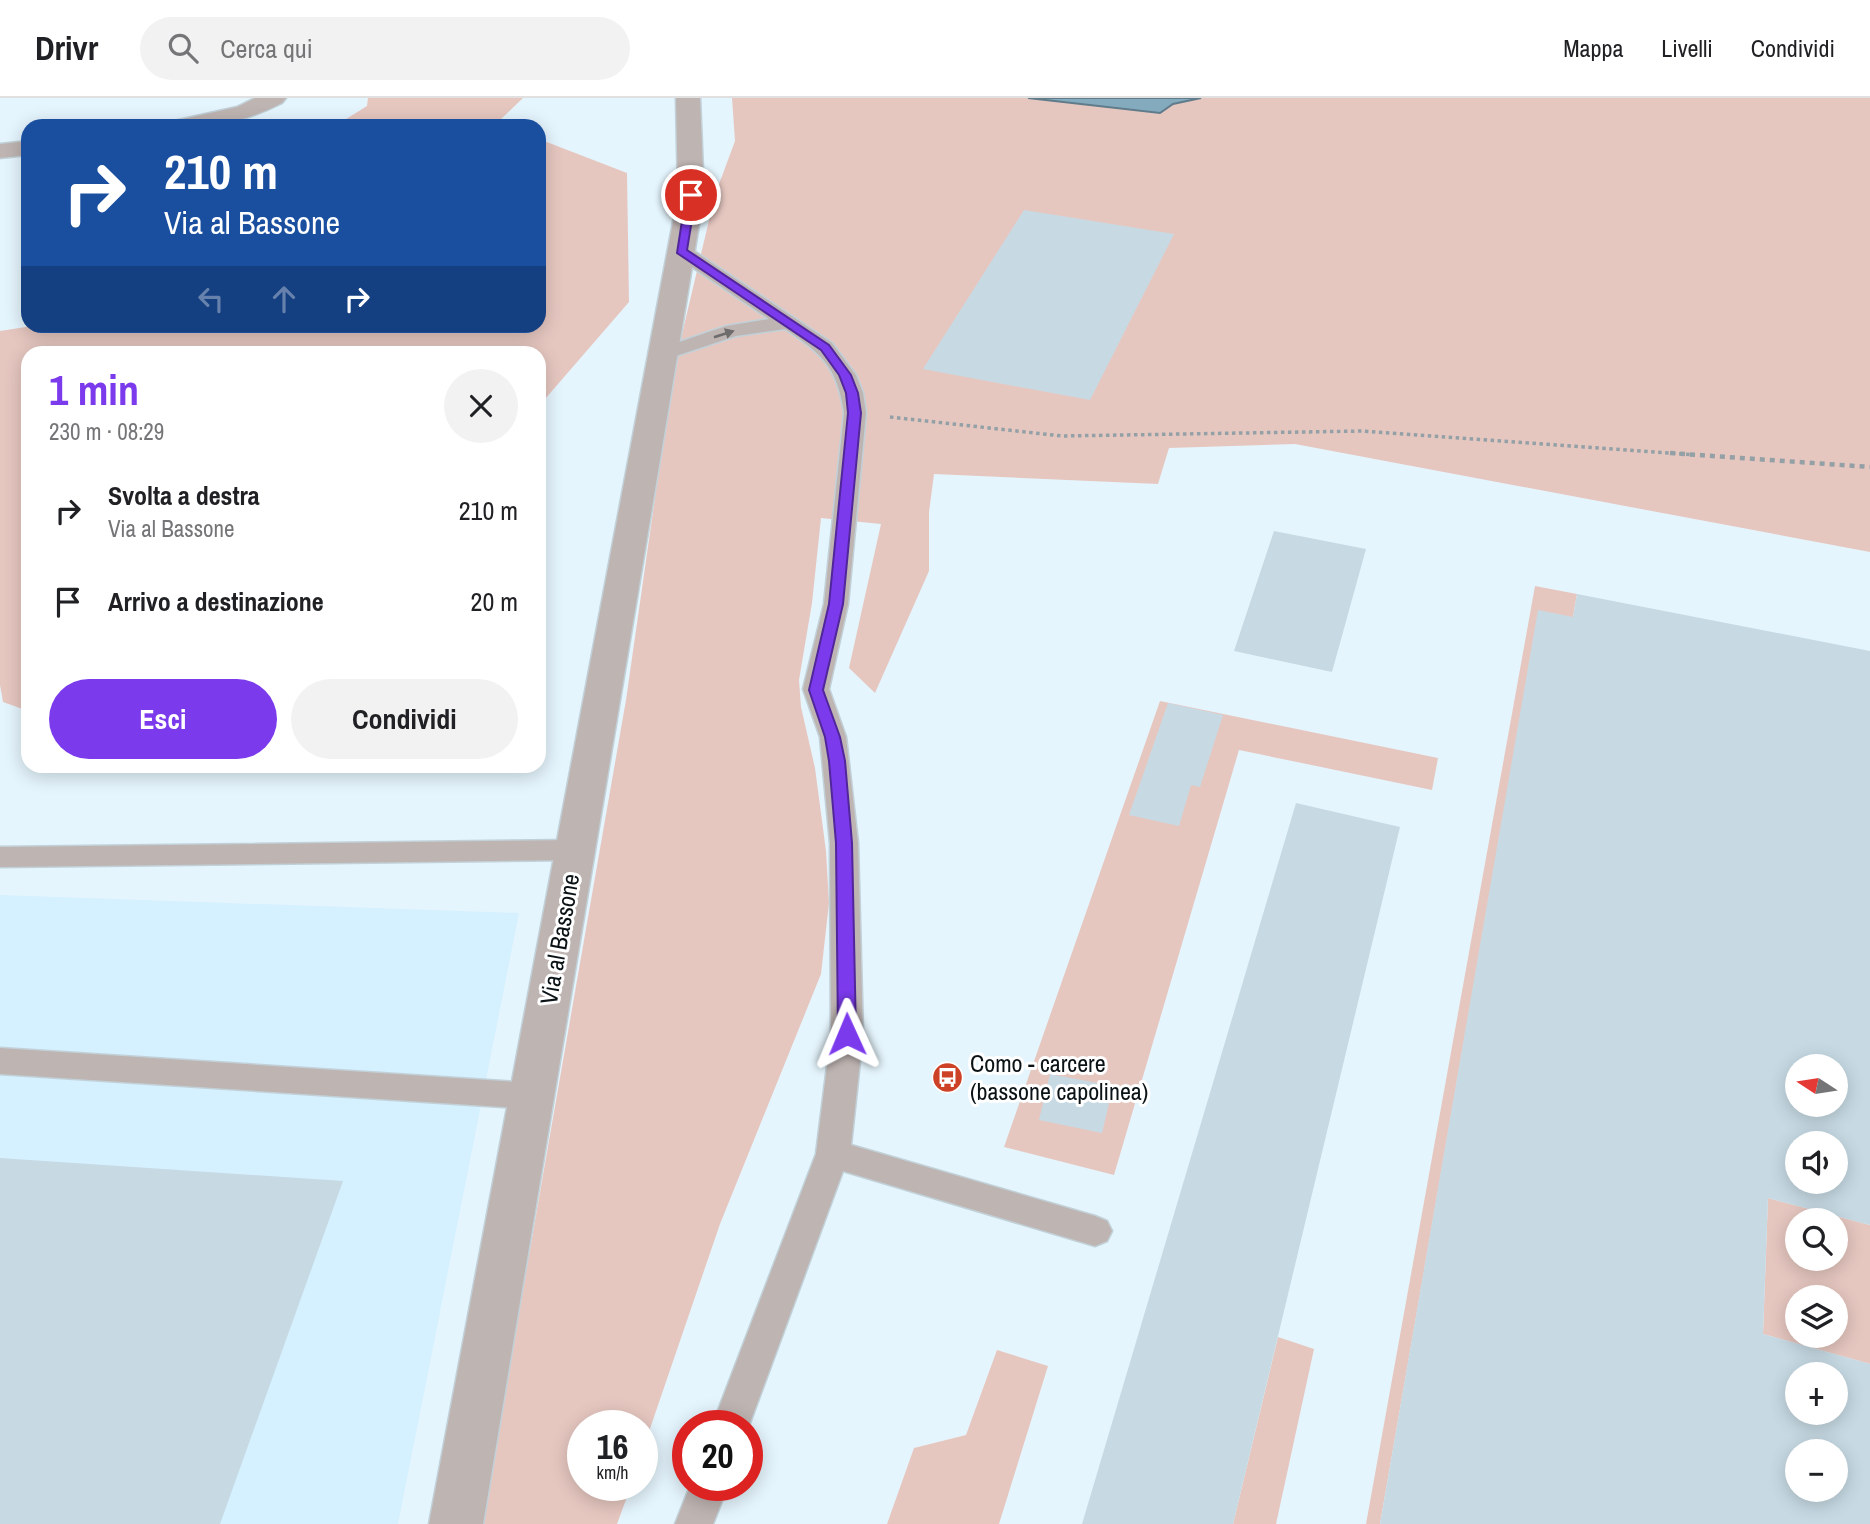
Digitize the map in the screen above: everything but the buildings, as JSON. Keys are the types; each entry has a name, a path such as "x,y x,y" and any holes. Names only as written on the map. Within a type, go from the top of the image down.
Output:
{"street":[{"path":"216,119 244,113 274,98"},
{"name":"Via al Bassone","path":"456,1524 691,195 688,98"},
{"path":"0,151 21,149"}],"lane":[{"path":"681,251 825,348 845,375 852,393 855,413 836,604 816,690 835,749 844,843 847,1034 833,1154 737,1410"},
{"path":"663,354 733,330 786,323"},
{"path":"0,857 575,850"},
{"path":"0,1061 532,1097"},
{"path":"833,1154 1096,1231"},
{"path":"694,1524 703,1501"}],"path":[{"path":"855,413 1062,436 1363,431 1870,467"}],"shaded area":[{"path":"368,98 523,98 501,119 346,119 367,106"},
{"path":"732,98 1028,98 1160,113 1173,104 1201,98 1870,98 1870,552 1295,444 1169,448 1158,484 934,474 929,512 929,571 875,693 849,668 881,524 821,518 812,603 799,680 801,707 815,768 826,851 829,903 821,974 720,1224 656,1410 567,1410 567,1501 625,1501 617,1524 482,1524 626,700 673,372 715,195 735,141"},
{"path":"1028,98 1201,98 1173,104 1160,113"},
{"path":"546,142 627,173 629,302 546,398 546,346 21,346 21,708 3,702 0,685 0,331 21,328 21,333 546,333"},
{"path":"1535,586 1577,594 1573,617 1529,667 1380,1524 1366,1524"},
{"path":"1160,701 1438,758 1432,790 1239,750 1114,1175 1004,1147"},
{"path":"0,895 519,913 398,1524 0,1524"},
{"path":"1768,1198 1806,1208 1785,1208 1785,1271 1848,1271 1848,1219 1870,1225 1870,1364 1813,1348 1848,1348 1848,1285 1785,1285 1785,1340 1763,1334"},
{"path":"1278,1337 1314,1349 1276,1524 1233,1524"},
{"path":"997,1350 1048,1366 999,1524 887,1524 914,1448 966,1435"}],"place":[{"name":"Como - carcere (bassone capolinea)","path":"947,1077"}],"route":[{"path":"691,195 681,251 825,348 845,375 852,393 855,413 836,604 816,690 837,761 844,843 847,1034"}]}
